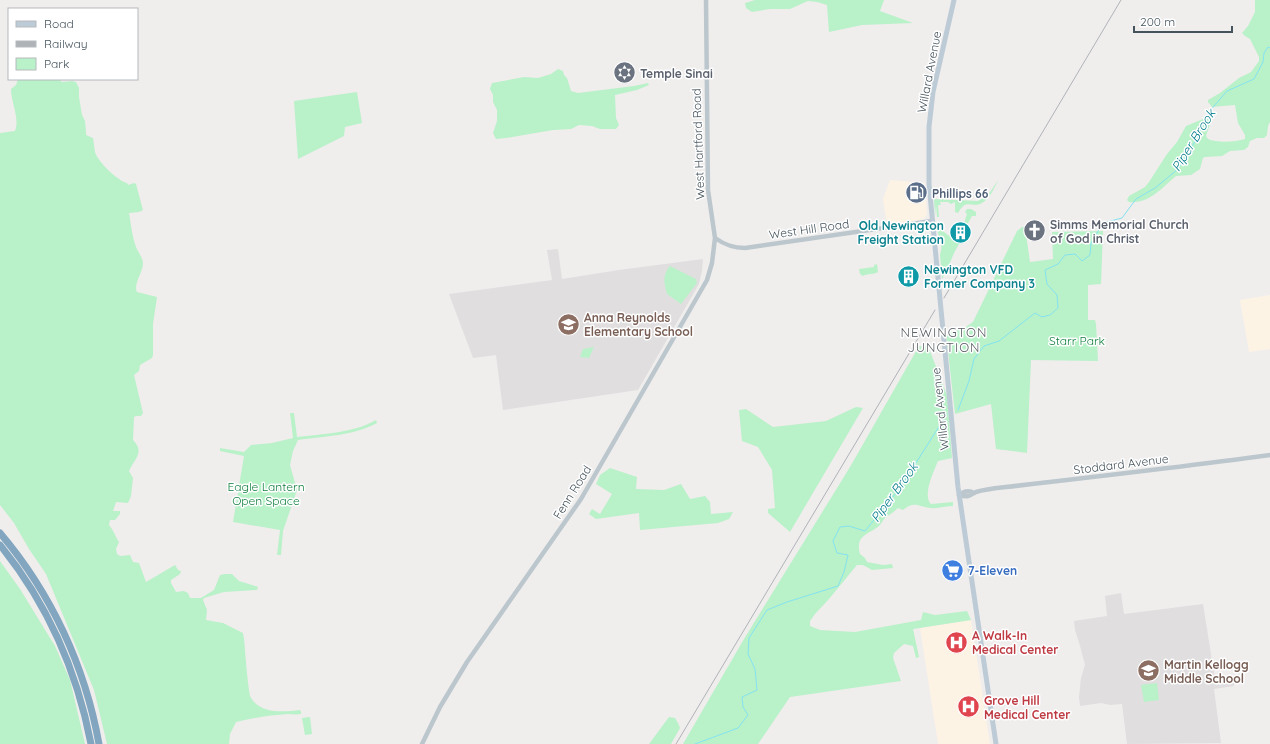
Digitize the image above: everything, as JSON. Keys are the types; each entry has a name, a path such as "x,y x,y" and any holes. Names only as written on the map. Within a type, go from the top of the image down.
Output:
{"highway":[{"path":"0,533 35,580 52,608 66,636 87,691 99,744"},
{"path":"0,545 42,606 63,649 78,691 91,744"},
{"path":"0,550 12,561"}],"main road":[{"name":"Willard Avenue","path":"954,0 935,81 931,105 928,184 959,495 996,744"}],"street":[{"name":"West Hartford Road","path":"706,0 708,190 715,238"},
{"name":"West Hill Road","path":"715,238 728,246 745,248 932,221"},
{"name":"Fenn Road","path":"422,744 440,707 464,666 569,518 606,457 704,285 712,263 715,238"},
{"name":"Stoddard Avenue","path":"959,495 963,492 974,492 1137,472 1270,454"}],"shaded area":[{"path":"890,180 925,183 927,214 924,219 887,226 883,199"},
{"name":"Anna Reynolds Elementary School","path":"558,249 562,279 703,259 702,271 699,284 638,390 503,410 496,355 473,358 449,294 552,280 547,250"},
{"path":"1270,295 1270,349 1249,352 1240,300"},
{"name":"Martin Kellogg Middle School","path":"1121,593 1124,614 1203,604 1216,685 1234,683 1234,686 1214,689 1221,743 1127,744 1122,704 1110,705 1101,703 1080,706 1079,697 1081,678 1085,665 1075,630 1074,621 1107,616 1105,596"},
{"path":"971,620 990,744 938,744 920,628"}],"green space":[{"path":"755,0 884,0 880,11 913,23 862,25 829,32 827,5 808,1 790,9 770,9 752,12 746,8 745,3"},
{"path":"1255,0 1270,0 1270,122 1267,135 1264,138 1257,138 1250,141 1248,147 1244,150 1230,151 1222,156 1205,157 1203,158 1200,169 1191,175 1176,176 1149,198 1136,202 1129,202 1127,200 1129,196 1145,187 1149,182 1167,154 1177,142 1186,126 1203,119 1209,119 1211,121 1206,136 1208,139 1226,142 1245,139 1245,135 1238,123 1235,105 1212,107 1208,100 1220,93 1239,78 1251,72 1259,61 1259,57 1250,39 1242,33 1248,26 1255,12"},
{"path":"558,69 563,71 571,91 578,93 648,83 649,85 637,90 615,95 616,118 619,125 616,129 600,129 592,126 579,125 571,129 553,130 496,139 493,133 497,121 497,110 493,102 493,95 490,89 492,83 524,77 538,78 551,74"},
{"path":"18,80 60,80 62,82 76,82 79,88 79,97 82,115 85,121 86,135 93,138 97,156 118,179 127,183 128,185 134,183 136,184 143,210 129,213 135,243 142,259 143,267 136,289 137,292 157,297 153,324 153,355 152,358 140,365 139,371 134,375 143,413 141,416 134,417 133,440 137,444 139,452 129,471 133,478 131,496 128,503 116,502 113,511 120,511 120,514 115,520 110,520 109,525 119,542 116,549 117,554 120,556 130,555 133,562 139,563 146,582 175,565 178,570 181,571 180,574 171,580 171,583 176,592 184,591 188,593 190,598 201,598 214,590 220,575 225,574 232,574 239,581 258,587 257,590 224,592 204,598 203,600 207,610 206,620 223,623 243,633 250,694 255,703 261,707 273,711 300,710 301,714 275,715 236,722 230,734 229,744 107,744 94,690 46,574 14,523 0,505 0,133 15,131 16,116 11,89 16,85"},
{"path":"357,92 362,123 345,127 344,136 298,159 294,101"},
{"path":"999,179 990,195 982,203 975,205 967,204 961,208 958,213 955,212 955,202 951,204 948,202 940,202 941,205 938,205 939,217 937,217 936,205 935,216 934,199 978,201 988,195"},
{"path":"967,209 971,209 976,212 976,216 972,216 967,225 964,223 967,214 965,212"},
{"path":"954,226 960,227 957,232 958,236 961,237 964,230 965,233 942,279 940,254 941,244 937,229 940,227 949,236"},
{"name":"Starr Park","path":"1022,227 1025,227 1030,262 1053,259 1052,232 1103,231 1101,284 1088,285 1088,320 1095,320 1096,324 1098,361 1031,360 1027,453 996,449 991,404 955,414 946,333 963,329 973,322 1017,231"},
{"path":"877,264 878,272 863,276 860,274 859,269 874,267 874,265"},
{"path":"670,266 696,279 697,283 681,304 667,294 664,279 667,269"},
{"path":"919,346 928,346 947,395 952,458 938,461 928,489 929,500 931,504 953,502 953,506 934,508 911,505 903,510 898,508 885,518 879,526 861,539 859,548 860,554 867,562 883,565 892,564 893,568 872,570 863,565 857,565 815,614 810,621 810,626 820,630 855,632 921,620 923,612 935,615 967,611 971,620 913,629 919,657 916,658 913,646 904,644 894,653 893,658 901,681 790,697 758,744 683,744 744,639 850,467"},
{"path":"594,347 589,358 580,357 583,349"},
{"path":"856,407 863,408 790,532 768,513 768,509 775,508 772,470 758,447 742,441 739,410 746,409 773,427 826,421"},
{"name":"Eagle Lantern Open Space","path":"290,413 294,413 297,437 327,434 358,428 376,420 377,423 349,433 298,440 293,451 290,465 297,490 283,531 281,555 277,555 280,530 233,522 244,456 220,451 220,448 244,452 251,445 272,443 293,438"},
{"path":"610,468 637,477 636,489 664,490 681,484 690,499 705,496 710,502 711,514 733,512 729,519 718,523 640,530 639,513 596,519 589,514 592,509 600,514 612,494 596,484 600,475"},
{"path":"0,561 20,589 55,646 70,680 85,744 0,744"},
{"path":"1157,683 1159,700 1144,702 1141,685"},
{"path":"310,717 312,734 305,735 302,718"},
{"path":"669,717 675,718 680,728 671,744 649,744"}],"waterway":[{"name":"Piper Brook","path":"958,410 969,381 974,359 984,346 999,341 1035,313 1042,317 1050,315 1058,308 1057,295 1047,284 1045,270 1058,264 1065,255 1075,254 1082,261 1090,255 1091,243 1103,223 1122,218 1136,199 1155,188 1178,169 1199,135 1208,113 1227,91 1254,79 1263,62 1264,53 1268,47 1270,48"},
{"name":"Piper Brook","path":"695,744 738,728 748,715 743,707 742,697 757,690 755,669 748,654 749,638 767,610 838,586 844,572 848,555 837,553 833,541 840,527 849,526 865,531 900,488 947,414"}],"railway":[{"path":"944,298 1121,0"},
{"path":"676,744 935,310"}],"place":[{"name":"Temple Sinai","path":"624,73"},
{"name":"Phillips 66","path":"917,193"},
{"name":"Simms Memorial Church of God in Christ","path":"1035,231"},
{"name":"Old Newington Freight Station","path":"960,232"},
{"name":"Newington VFD Former Company 3","path":"908,276"},
{"name":"Anna Reynolds Elementary School","path":"568,324"},
{"name":"7-Eleven","path":"952,570"},
{"name":"A Walk-In Medical Center","path":"957,642"},
{"name":"Martin Kellogg Middle School","path":"1148,671"},
{"name":"Grove Hill Medical Center","path":"968,707"}],"district":[{"name":"NEWINGTON JUNCTION","path":"944,340"}]}
